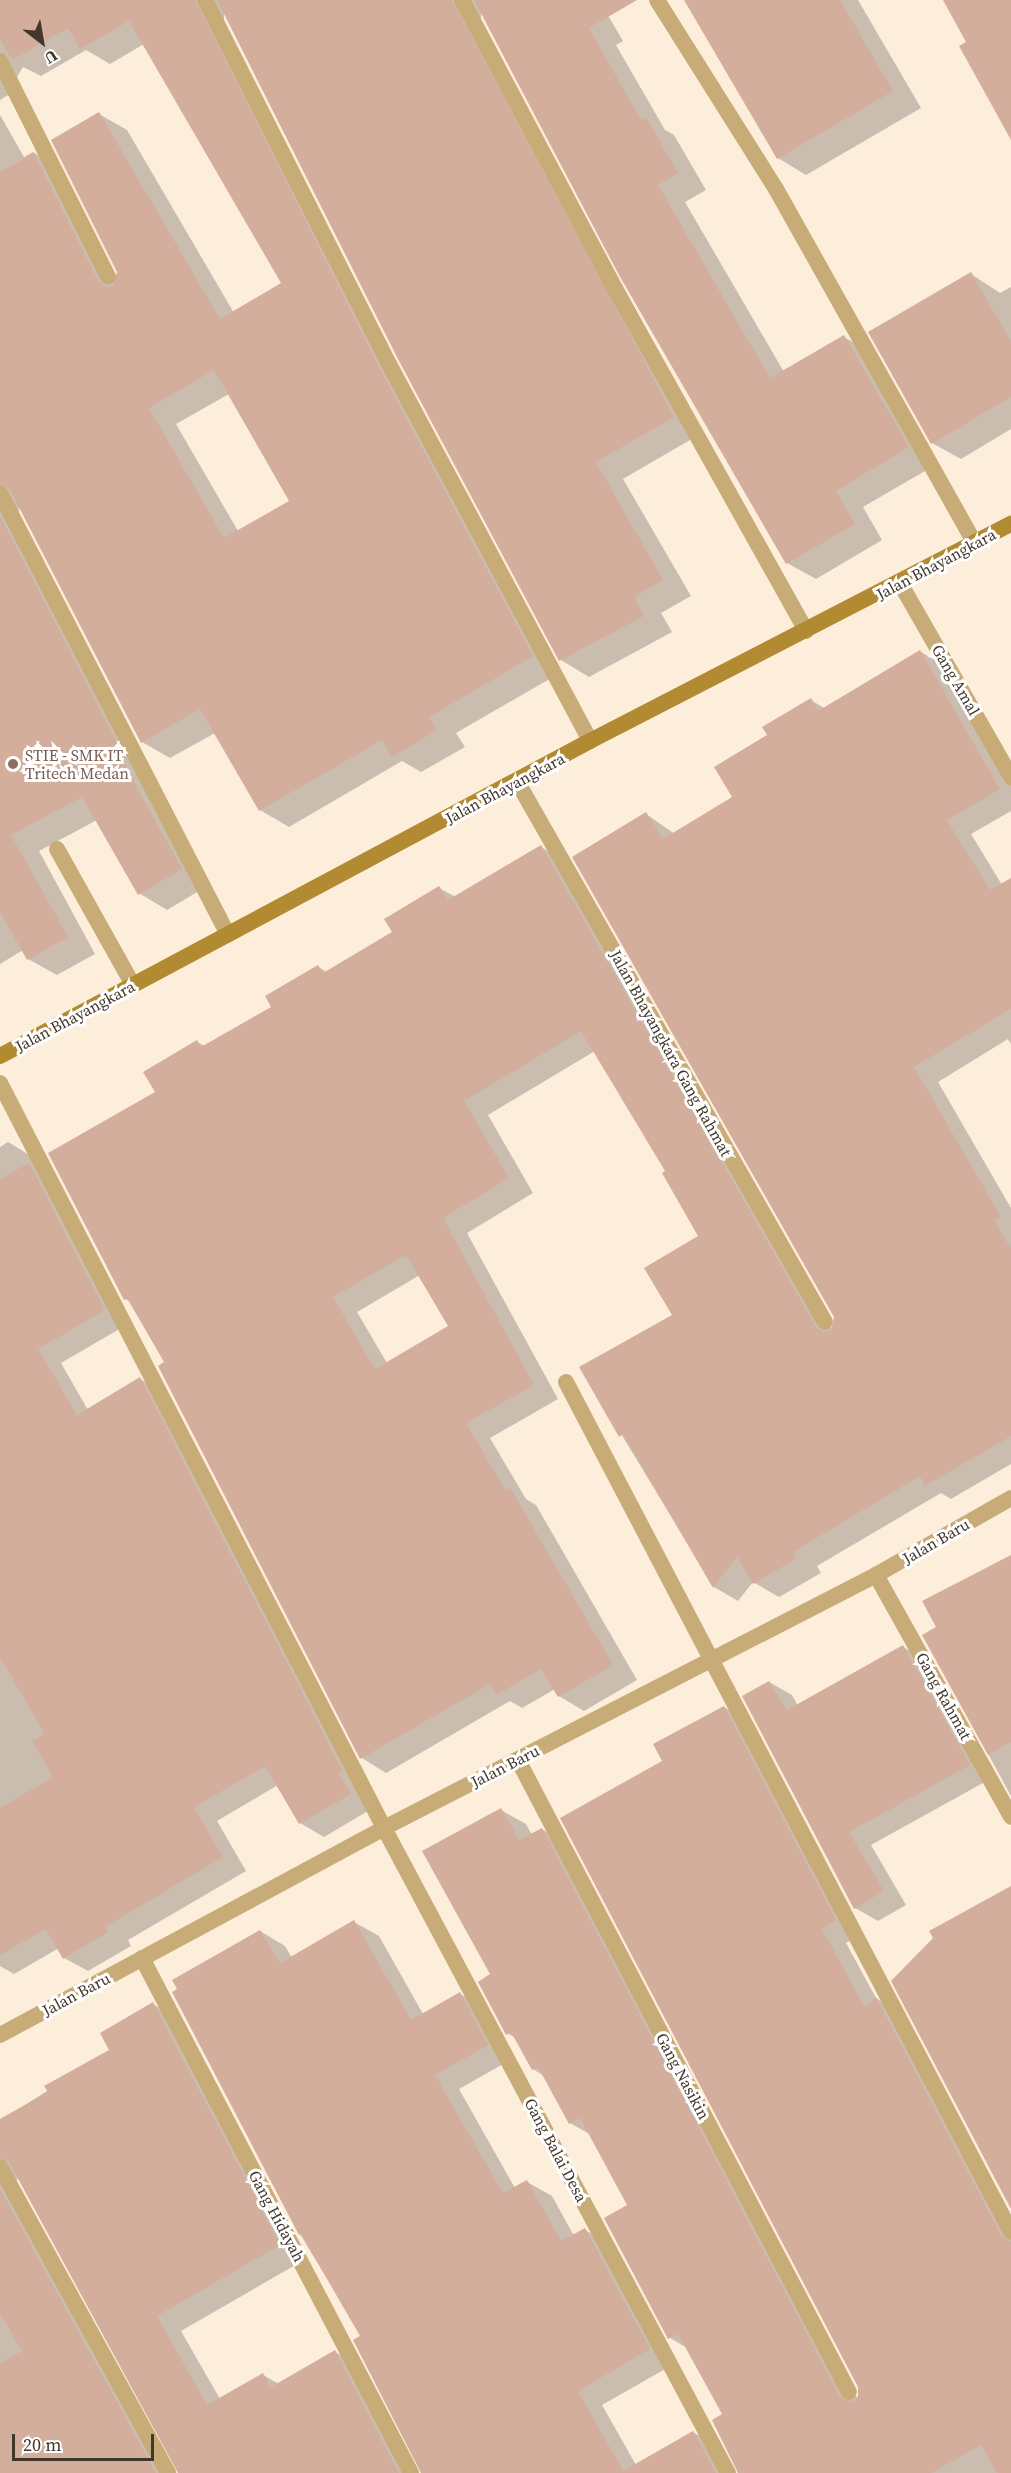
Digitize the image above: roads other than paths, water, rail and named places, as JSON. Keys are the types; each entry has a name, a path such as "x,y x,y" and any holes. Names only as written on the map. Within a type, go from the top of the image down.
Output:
{"main road":[{"name":"Jalan Bhayangkara","path":"0,1056 518,783 590,741 806,632 1011,524"}],"street":[{"path":"205,0 389,364 590,741"},
{"path":"462,0 610,280 806,632"},
{"path":"657,0 776,189 975,543"},
{"path":"0,61 108,277"},
{"path":"0,494 228,934"},
{"name":"Gang Amal","path":"900,583 1011,777"},
{"name":"Jalan Bhayangkara Gang Rahmat","path":"518,783 825,1322"},
{"path":"57,849 133,985"},
{"name":"Gang Balai Desa","path":"0,1083 384,1828 728,2473"},
{"path":"566,1382 714,1659 1011,2232"},
{"name":"Jalan Baru","path":"0,2035 384,1828 876,1575 1011,1498"},
{"name":"Gang Rahmat","path":"876,1575 1011,1817"},
{"name":"Gang Nasikin","path":"518,1760 849,2392"},
{"name":"Gang Hidayah","path":"142,1958 411,2473"},
{"path":"0,2167 168,2473"}],"place":[{"name":"STIE - SMK IT Tritech Medan","path":"13,764"}]}
